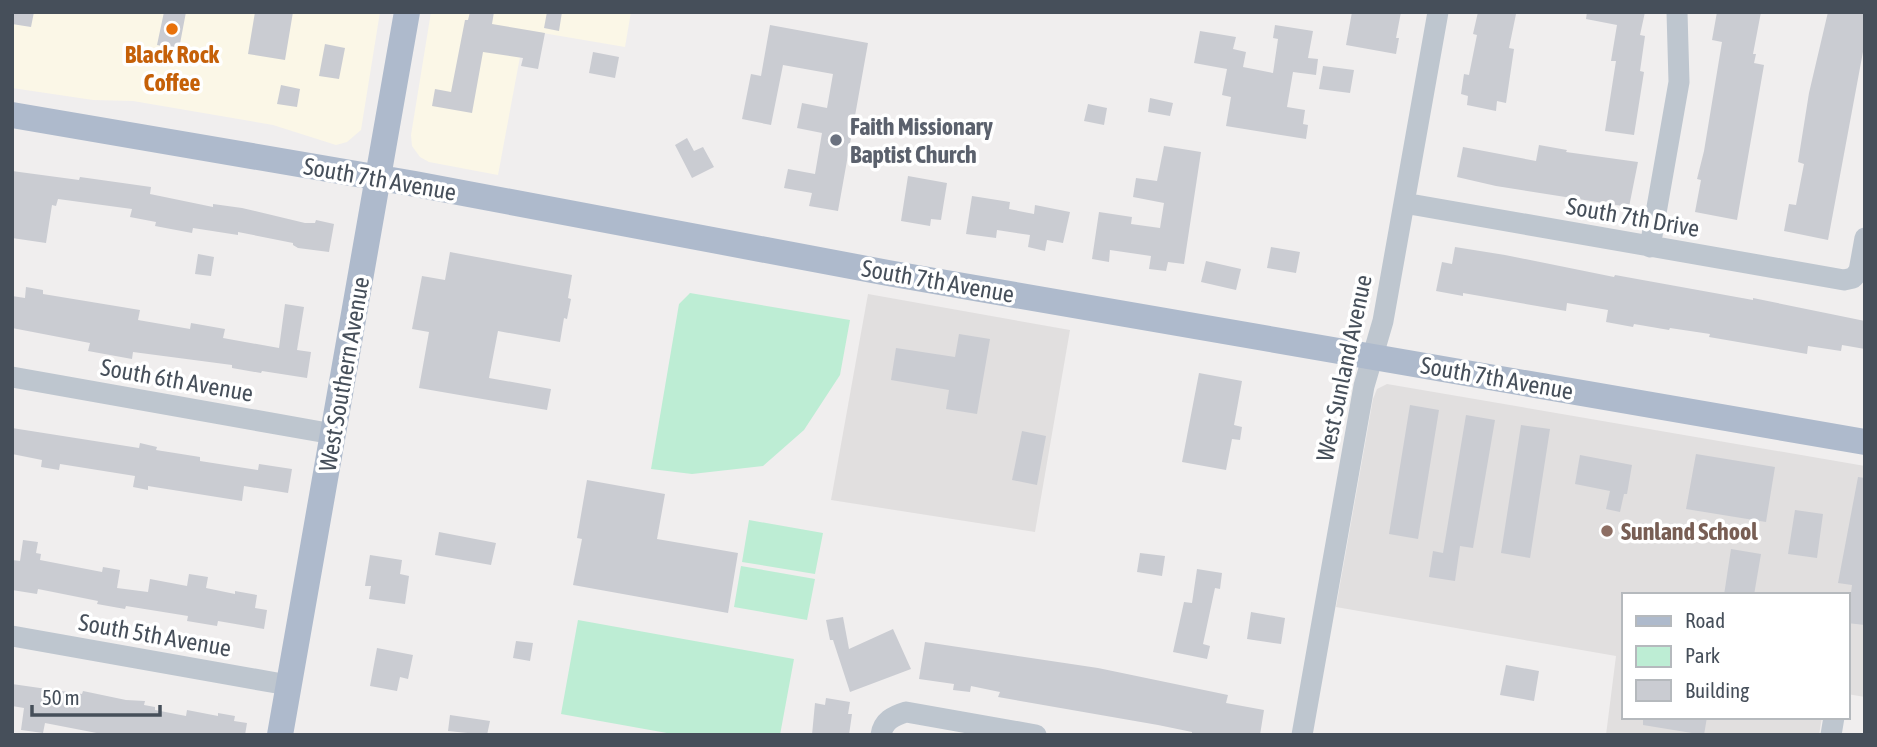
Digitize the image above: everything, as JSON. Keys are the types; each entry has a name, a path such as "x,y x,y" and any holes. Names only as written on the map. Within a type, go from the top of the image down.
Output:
{"main road":[{"name":"West Southern Avenue","path":"280,735 407,12"},
{"name":"South 7th Avenue","path":"12,115 378,178 888,273 1865,442"}],"street":[{"name":"West Sunland Avenue","path":"1302,735 1361,399 1383,321 1438,12"},
{"path":"1650,247 1679,82 1677,12"},
{"name":"South 7th Drive","path":"1404,204 1844,280 1859,274"},
{"path":"1859,274 1865,238"},
{"name":"South 6th Avenue","path":"12,377 333,434"},
{"name":"South 5th Avenue","path":"12,636 289,685"},
{"path":"881,735 883,726 893,716 906,712 1036,735"}],"shaded area":[{"path":"12,12 380,12 361,130 347,142 336,145 273,125 133,101 93,100 12,88"},
{"path":"431,12 631,12 625,47 525,30 498,175 429,162 420,157 412,146 411,135"},
{"path":"868,294 1070,330 1035,532 831,500"},
{"name":"Sunland School","path":"1387,384 1865,466 1865,697 1849,694 1849,593 1622,593 1622,719 1822,719 1819,735 1606,735 1616,656 1336,607 1377,389"}],"green space":[{"path":"690,293 850,320 840,375 804,430 763,466 692,474 651,469 679,304"},
{"path":"749,520 823,533 815,574 742,562"},
{"path":"741,566 815,579 807,620 734,607"},
{"path":"578,620 794,659 780,735 678,735 561,714"}],"building":[{"path":"12,12 34,12 31,27 12,24"},
{"name":"Black Rock Coffee","path":"164,12 186,12 179,49 157,45"},
{"path":"255,12 293,12 285,60 248,54"},
{"path":"470,12 494,12 492,24 545,33 538,69 521,66 523,58 483,52 472,113 432,106 435,89 451,92 465,20 468,20"},
{"path":"547,12 562,12 559,31 544,28"},
{"path":"1352,12 1401,12 1396,54 1346,45"},
{"path":"1478,12 1516,14 1509,48 1514,49 1506,103 1497,101 1496,111 1467,105 1468,96 1461,94 1464,74 1469,75 1477,35 1473,34"},
{"path":"1587,12 1645,12 1640,35 1645,36 1640,71 1644,72 1634,135 1605,131 1616,61 1611,61 1617,25 1586,19"},
{"path":"1717,12 1761,12 1753,54 1756,54 1754,63 1764,65 1737,220 1695,212 1701,180 1697,179 1722,42 1712,40"},
{"path":"1828,12 1865,12 1865,41 1828,240 1784,231 1789,204 1796,205 1804,164 1798,162 1809,93"},
{"name":"Faith Missionary Baptist Church","path":"770,25 868,43 838,211 809,206 812,193 784,188 788,169 815,174 822,133 797,128 802,103 827,108 833,74 783,65 771,125 742,119 751,74 761,76"},
{"path":"1275,25 1313,31 1308,58 1318,59 1316,75 1293,72 1287,107 1305,110 1303,124 1308,125 1306,139 1226,126 1231,97 1222,95 1227,69 1194,63 1200,31 1236,37 1233,49 1246,52 1243,67 1273,73 1278,39 1273,38"},
{"path":"325,44 345,48 339,79 319,76"},
{"path":"593,52 619,57 615,78 589,73"},
{"path":"1323,66 1354,70 1350,93 1319,89"},
{"path":"281,85 300,89 297,107 277,104"},
{"path":"1150,98 1173,103 1170,116 1148,112"},
{"path":"1088,104 1107,108 1104,125 1084,121"},
{"path":"687,138 694,151 703,147 714,167 692,178 675,145"},
{"path":"1539,145 1567,150 1566,152 1638,162 1629,207 1496,186 1457,177 1463,147 1536,161"},
{"path":"1164,146 1201,152 1184,264 1168,262 1166,271 1149,269 1151,256 1110,250 1109,262 1092,259 1099,212 1132,217 1131,224 1160,228 1164,203 1133,197 1136,178 1157,181"},
{"path":"12,171 151,187 150,194 213,207 213,204 242,208 305,223 315,223 316,220 334,224 329,252 298,248 293,243 238,232 238,235 193,228 192,233 155,226 156,222 130,217 132,209 58,199 56,206 52,205 46,243 12,238"},
{"path":"908,176 947,183 941,220 931,219 930,226 901,221"},
{"path":"972,196 1010,202 1009,209 1034,214 1035,205 1070,212 1063,243 1047,240 1045,251 1028,247 1030,235 997,230 996,238 966,234"},
{"path":"1271,247 1300,252 1296,273 1267,268"},
{"path":"1455,247 1614,277 1615,275 1753,298 1865,321 1865,349 1842,345 1841,351 1808,346 1807,354 1709,337 1710,334 1606,322 1608,310 1567,303 1566,311 1463,293 1463,296 1436,291 1442,262 1452,264"},
{"path":"450,252 572,275 568,298 571,299 560,342 498,331 489,378 551,389 547,410 419,388 429,332 412,329 422,276 445,280"},
{"path":"198,254 214,257 211,276 195,274"},
{"path":"1206,261 1241,269 1236,290 1201,282"},
{"path":"26,287 43,290 43,294 140,310 138,320 190,329 191,323 225,329 223,338 279,348 285,304 304,307 297,350 311,352 307,378 133,352 132,359 88,351 90,343 12,328 12,296 25,298"},
{"path":"959,334 990,339 977,414 946,409 949,390 891,380 896,348 955,357"},
{"path":"1199,373 1242,381 1234,425 1242,427 1240,440 1232,439 1226,470 1182,462"},
{"path":"1410,405 1439,410 1418,539 1389,534"},
{"path":"1466,415 1495,420 1473,548 1460,546 1455,581 1429,577 1433,551 1443,553"},
{"path":"1521,425 1550,429 1530,558 1501,553"},
{"path":"12,428 139,448 140,443 157,447 156,450 200,457 200,461 258,470 259,464 292,469 288,493 244,486 242,501 148,486 148,490 133,487 135,476 60,464 59,470 41,467 42,460 12,454"},
{"path":"1022,431 1046,436 1037,485 1012,480"},
{"path":"1696,454 1775,467 1766,522 1686,509"},
{"path":"1580,455 1632,465 1627,494 1624,494 1620,512 1606,509 1610,491 1575,484"},
{"path":"1858,477 1865,478 1865,625 1849,623 1852,585 1838,583"},
{"path":"587,480 665,494 657,539 738,553 728,613 573,585 582,539 577,538"},
{"path":"1795,510 1823,514 1817,558 1788,554"},
{"path":"439,532 496,543 491,565 435,555"},
{"path":"23,540 38,542 36,553 41,554 40,560 102,572 103,567 120,570 117,588 148,592 150,579 187,586 189,574 208,577 206,588 257,595 255,608 267,610 264,629 218,621 217,626 187,621 188,616 97,604 98,601 38,589 37,594 12,590 12,560 20,561"},
{"path":"1731,549 1761,554 1754,593 1724,593"},
{"path":"1140,553 1165,556 1162,576 1137,572"},
{"path":"370,555 402,560 400,574 409,576 405,604 369,599 371,586 365,586"},
{"path":"1197,569 1222,573 1220,589 1215,588 1203,644 1210,646 1207,659 1173,652 1184,602 1192,603"},
{"path":"1251,612 1285,618 1281,644 1247,639"},
{"path":"843,617 849,649 893,629 911,669 850,692 833,640 830,640 826,620"},
{"path":"516,641 533,643 530,661 513,658"},
{"path":"925,642 1098,668 1228,695 1226,703 1264,710 1260,735 1192,735 1192,732 1158,725 998,697 1000,692 971,686 970,692 953,690 954,684 919,679"},
{"path":"377,648 413,655 408,679 400,677 397,691 370,686"},
{"path":"1506,665 1539,671 1534,701 1500,695"},
{"path":"12,684 145,701 144,705 155,707 155,710 186,716 187,710 218,716 218,713 235,716 234,721 247,723 245,735 107,735 45,723 43,733 21,730 24,708 12,706"},
{"path":"826,698 850,702 848,714 852,714 849,735 812,735 815,703 825,705"},
{"path":"450,715 490,721 487,735 448,731"},
{"path":"1643,719 1707,719 1704,735 1643,725"}],"place":[{"name":"Black Rock Coffee","path":"172,29"},
{"name":"Faith Missionary Baptist Church","path":"836,140"},
{"name":"Sunland School","path":"1607,531"}]}
